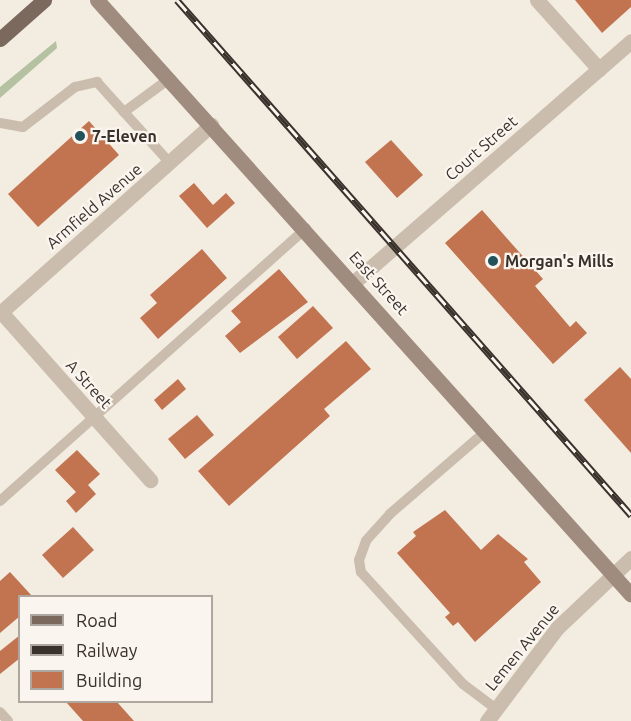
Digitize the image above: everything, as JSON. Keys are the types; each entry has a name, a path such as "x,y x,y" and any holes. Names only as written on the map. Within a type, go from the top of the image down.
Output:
{"main road":[{"path":"0,38 44,0"},
{"name":"East Street","path":"97,0 306,228 631,595"}],"street":[{"path":"540,1 599,69"},
{"name":"Court Street","path":"354,282 631,40"},
{"name":"Armfield Avenue","path":"1,313 211,125"},
{"name":"A Street","path":"1,313 150,480"},
{"name":"Lemen Avenue","path":"491,715 557,628 631,558"}],"lane":[{"path":"124,112 169,79"},
{"path":"0,123 23,127 75,87 97,82 170,163"},
{"path":"0,501 306,228"},
{"path":"486,430 390,514 366,541 359,560 361,572 491,715"},
{"path":"0,712 9,721"}],"green space":[{"path":"56,41 57,48 0,98 0,87"}],"building":[{"path":"575,0 631,0 631,7 602,33"},
{"path":"89,121 119,155 38,227 8,194"},
{"path":"391,140 423,175 397,198 365,162"},
{"path":"194,183 213,205 226,193 235,203 207,228 179,196"},
{"path":"482,210 543,279 535,286 570,327 576,321 587,333 553,364 445,243"},
{"path":"202,249 227,278 158,339 140,318 157,303 150,295"},
{"path":"279,269 308,302 240,353 225,336 241,322 231,311"},
{"path":"313,306 333,328 297,359 278,337"},
{"path":"346,341 371,369 324,409 330,416 229,506 198,471"},
{"path":"620,367 631,379 631,453 584,400"},
{"path":"178,379 186,389 162,410 154,400"},
{"path":"197,415 214,435 185,459 168,439"},
{"path":"77,450 100,474 88,485 96,494 76,513 66,501 76,492 55,470"},
{"path":"445,510 481,550 498,534 528,559 524,562 541,582 475,642 458,622 453,626 445,617 450,613 397,553 416,536 413,532"},
{"path":"73,527 94,550 63,578 42,555"},
{"path":"10,572 31,595 18,595 18,618 0,633 0,581"},
{"path":"18,637 18,660 0,674 0,651"},
{"path":"67,703 118,703 134,721 83,721"}],"railway":[{"path":"177,0 631,515"}],"place":[{"name":"7-Eleven","path":"80,136"},
{"name":"Morgan's Mills","path":"493,261"}]}
